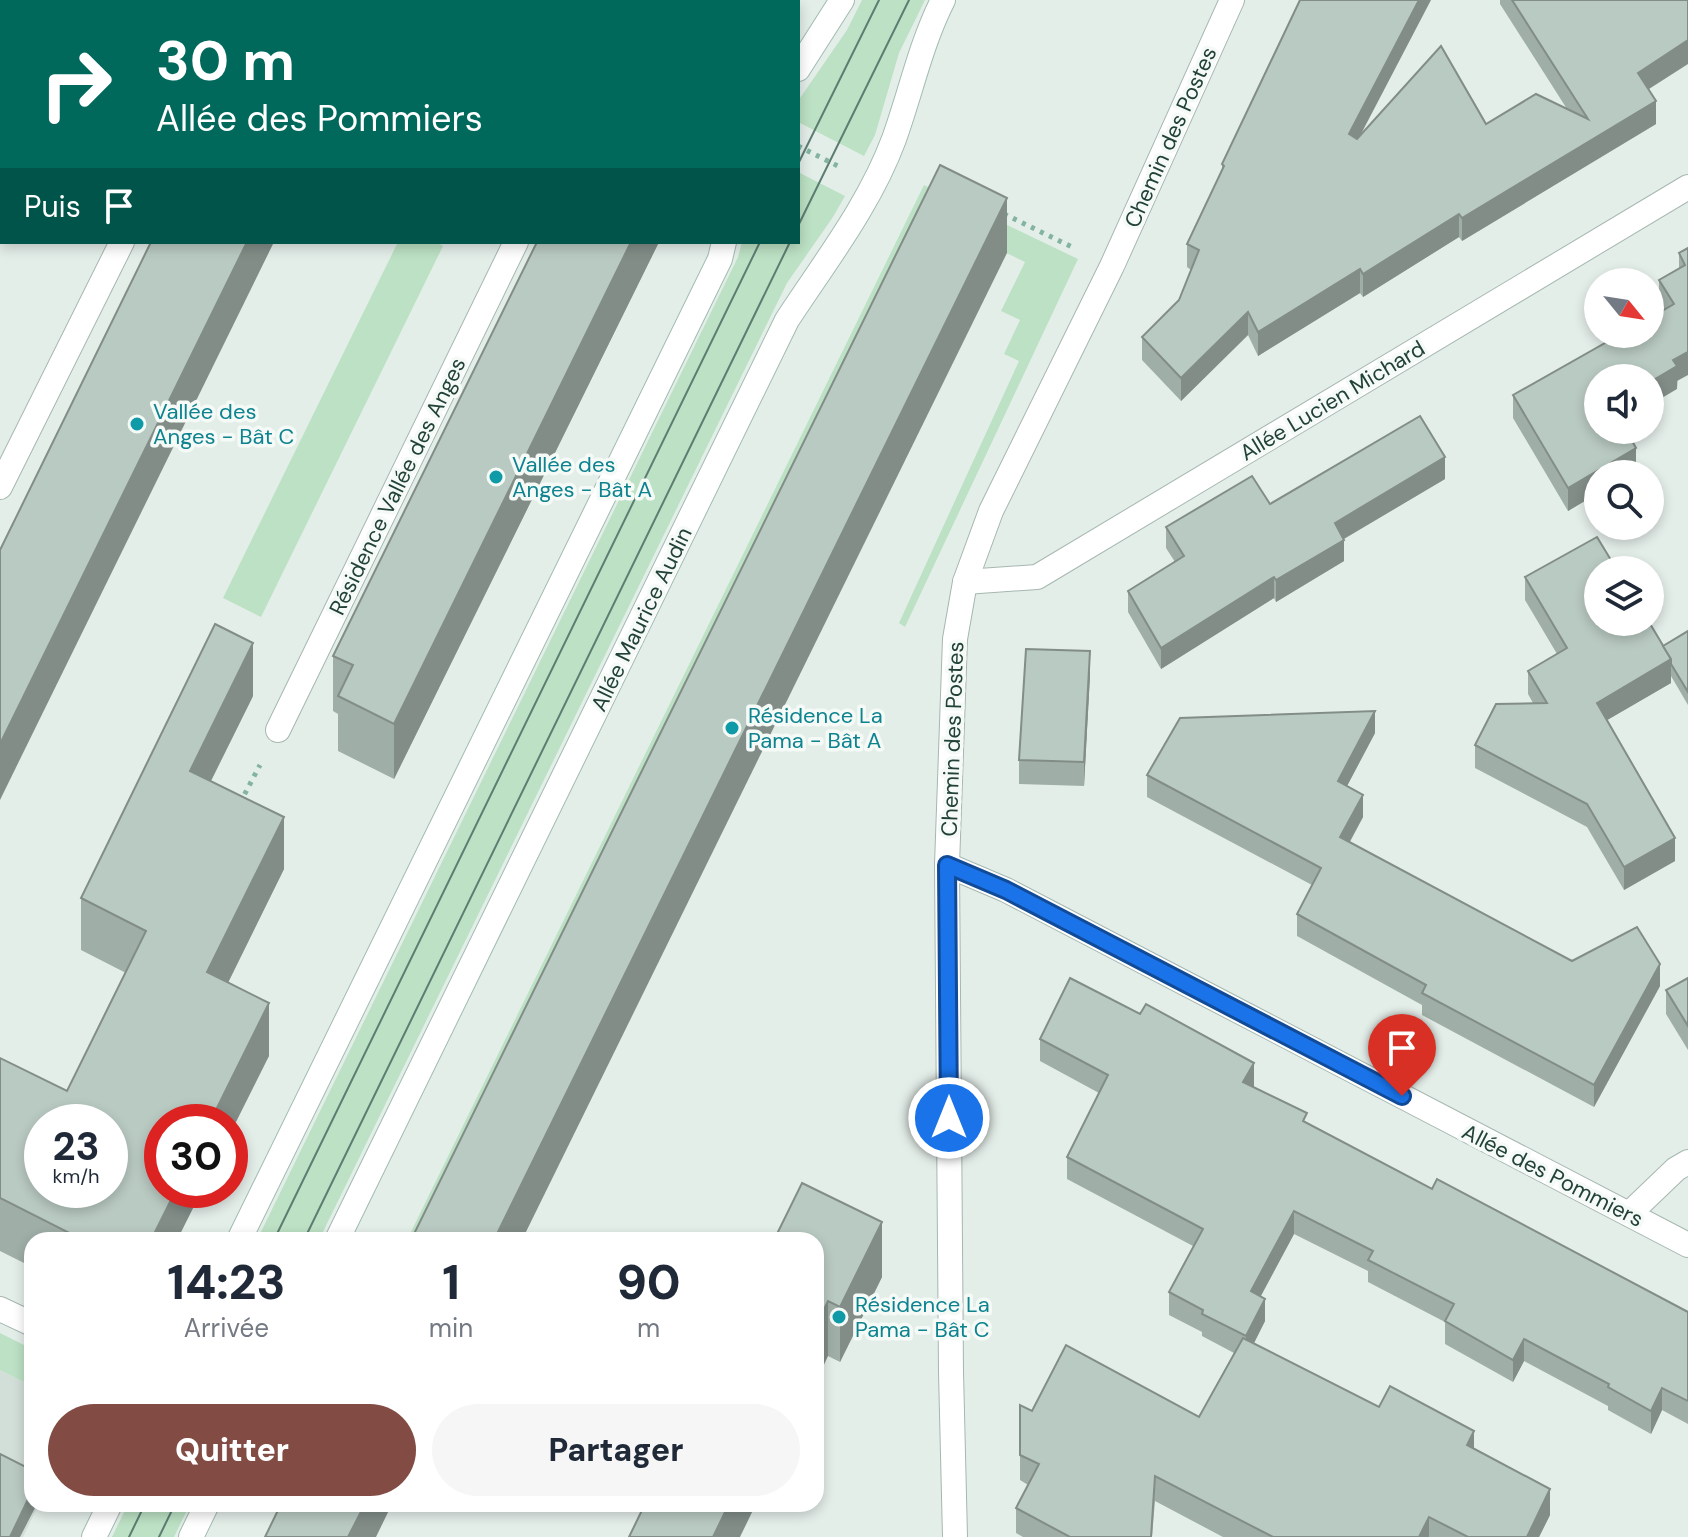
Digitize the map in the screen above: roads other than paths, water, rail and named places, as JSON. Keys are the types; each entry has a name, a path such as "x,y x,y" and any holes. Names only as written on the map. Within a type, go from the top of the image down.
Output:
{"street":[{"path":"800,66 842,0"},
{"name":"Allée Maurice Audin","path":"341,1232 787,320 850,223 893,141 926,35 943,0"},
{"name":"Chemin des Postes","path":"955,1537 947,865 955,639 965,582 991,511 1112,266 1232,0"},
{"name":"Allée Lucien Michard","path":"965,582 1037,577 1688,187"},
{"path":"0,487 121,244"},
{"name":"Résidence Vallée des Anges","path":"278,730 515,244"},
{"path":"243,1232 720,259 724,244"},
{"name":"Allée des Pommiers","path":"947,865 1006,890 1688,1245"},
{"path":"1629,1214 1676,1169 1688,1162"},
{"path":"0,1309 24,1320"},
{"path":"94,1537 106,1512"},
{"path":"191,1537 203,1512"}],"tram line":[{"path":"800,160 879,0"},
{"path":"800,222 909,0"},
{"path":"278,1232 759,244"},
{"path":"308,1232 789,244"},
{"path":"129,1537 141,1512"},
{"path":"159,1537 171,1512"}],"place":[{"name":"Vallée des Anges - Bât C","path":"137,424"},
{"name":"Vallée des Anges - Bât A","path":"496,477"},
{"name":"Résidence La Pama - Bât A","path":"732,728"},
{"name":"Résidence La Pama - Bât C","path":"839,1317"}]}
